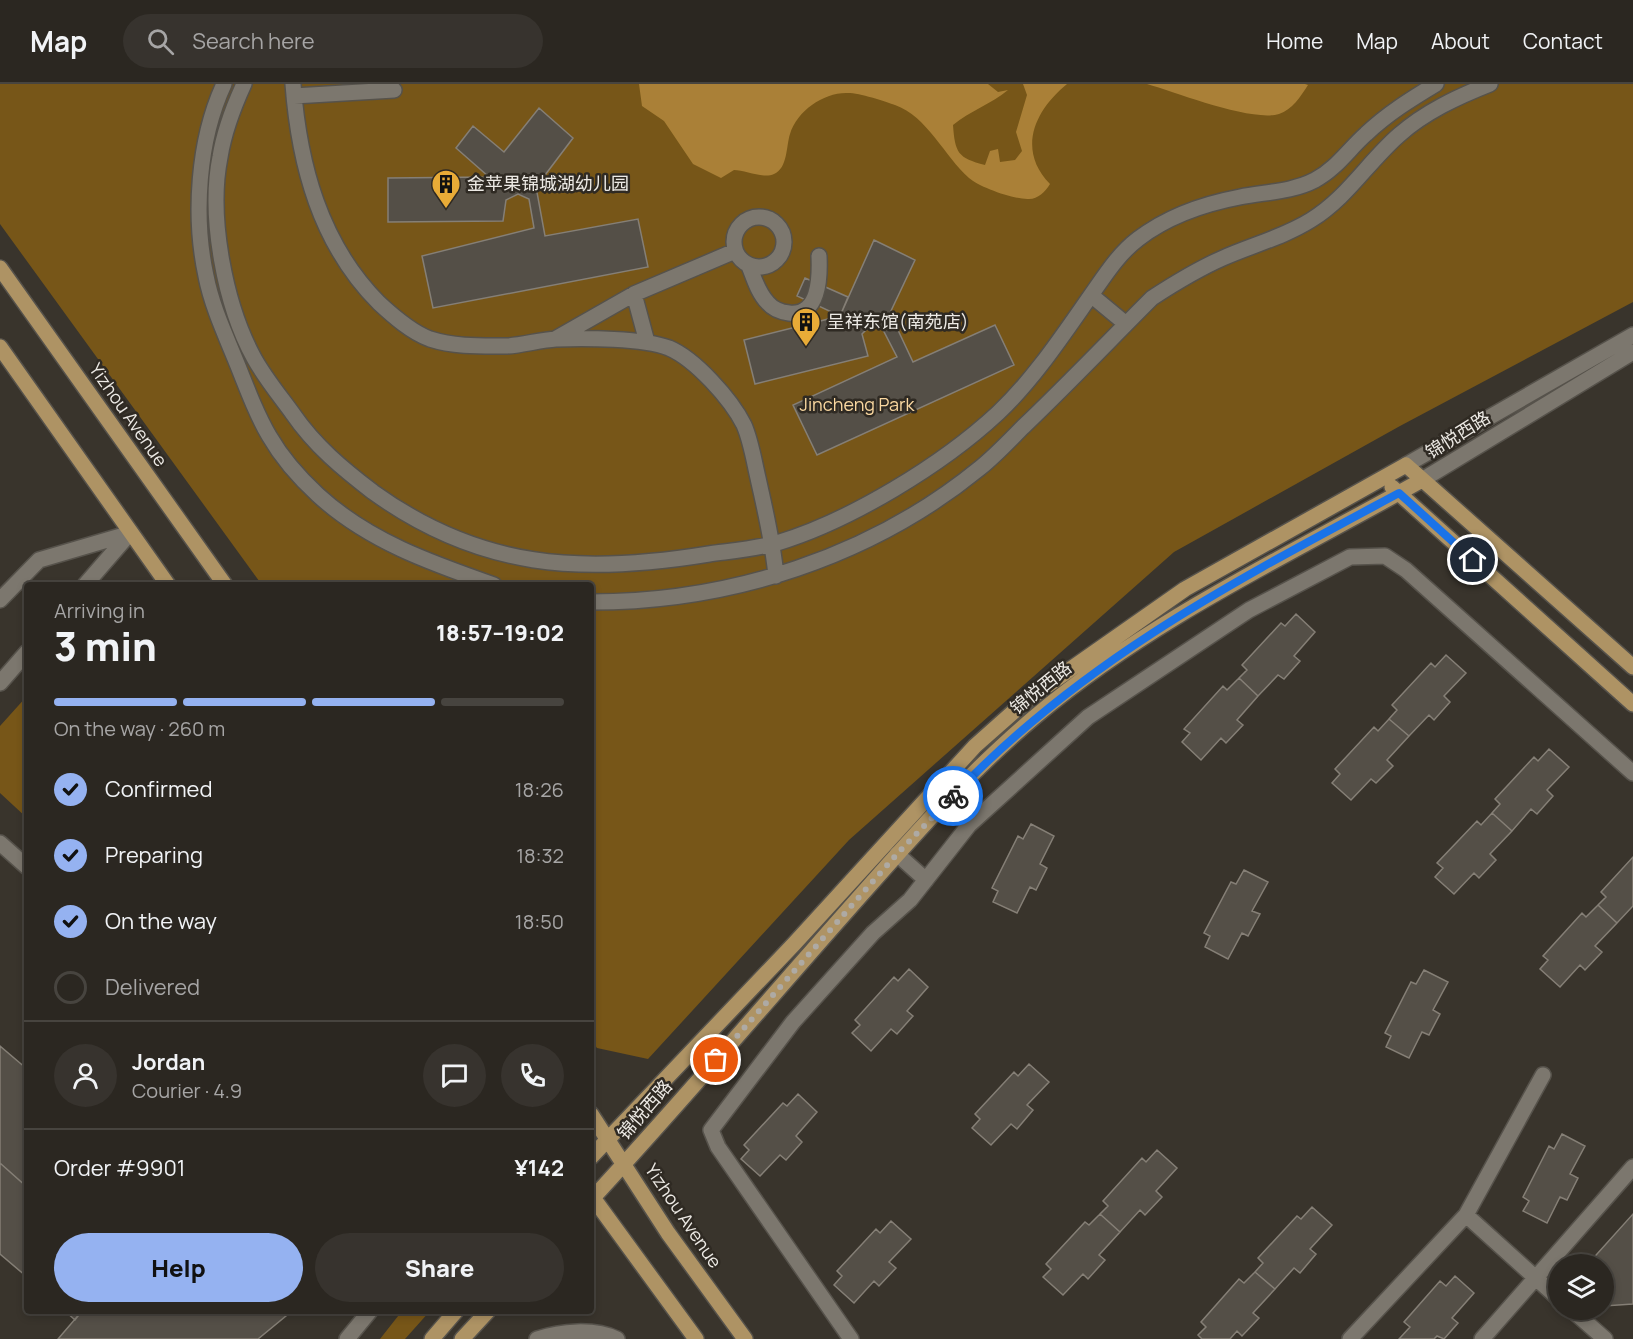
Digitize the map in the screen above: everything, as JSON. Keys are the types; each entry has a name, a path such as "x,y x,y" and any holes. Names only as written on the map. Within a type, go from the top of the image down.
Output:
{"main road":[{"name":"Yizhou Avenue","path":"0,268 223,582"},
{"path":"0,347 166,582"},
{"name":"锦悦西路","path":"594,1154 794,944 975,746 1028,699 1185,589 1406,465"},
{"path":"1406,465 1633,667"},
{"path":"1384,479 1633,704"},
{"name":"锦悦西路","path":"594,1195 625,1163 897,854 987,759 1089,675 1195,604 1422,480"},
{"name":"Yizhou Avenue","path":"594,1118 625,1163 668,1233 745,1339"},
{"path":"594,1200 696,1339"},
{"path":"432,1339 453,1314"},
{"path":"462,1339 485,1314"}],"street":[{"path":"224,84 216,100 203,158 200,201 203,256 216,312 264,432 298,476 340,514 373,536 474,581"},
{"path":"244,84 232,112 219,159 216,197 226,280 238,322 254,358 306,433 344,470 392,505 434,531 510,558 575,565 686,558 773,544 802,534 873,500 965,441 1000,411 1039,367 1118,257 1138,239 1169,220 1202,205 1295,188 1317,179 1335,167 1364,135 1385,117 1436,84"},
{"path":"594,602 658,599 713,592 776,576 822,561 872,538 932,502 980,468 1152,298 1185,277 1310,221 1335,202 1382,153 1423,117 1482,85"},
{"path":"394,90 293,90 297,133 306,170 327,230 364,288 393,317 429,338 465,346 510,346 555,339 647,342 670,349 700,370 726,398 744,425 773,544 776,576"},
{"path":"1364,135 1382,153"},
{"path":"764,217 773,221 780,229 783,250 778,259 769,265 759,268 749,266 740,260 735,251 734,240 737,230 743,222 764,217"},
{"path":"555,339 634,294 735,251"},
{"path":"749,266 768,304 777,310 800,313 808,308 815,296 820,277 819,256"},
{"path":"634,294 647,342"},
{"path":"1091,295 1126,324"},
{"name":"锦悦西路","path":"1406,465 1633,335"},
{"name":"锦悦西路","path":"1422,480 1633,352"},
{"path":"88,582 131,532"},
{"path":"0,600 39,560 131,532"},
{"path":"851,1339 718,1147 711,1130 793,1022 873,933 910,900 969,825 1088,717 1249,610 1350,557 1385,556 1406,570 1633,773"},
{"path":"0,683 24,655"},
{"path":"0,843 24,864"},
{"path":"897,854 926,880"},
{"path":"1350,1339 1466,1215 1543,1075"},
{"path":"1482,1339 1633,1167"},
{"path":"1466,1215 1548,1288"},
{"path":"347,1339 368,1314"},
{"path":"1583,1320 1605,1339"},
{"path":"537,1339 558,1332 575,1336 608,1335 617,1339"}],"green space":[{"name":"Jincheng Park","path":"0,84 1633,84 1633,302 1400,426 1174,552 849,840 648,1059 597,1048 594,1044 594,582 260,582 0,224"},
{"path":"24,699 24,815 0,793 0,726"},
{"path":"400,1314 427,1314 405,1339 380,1339"}],"shaded area":[{"path":"639,84 988,84 998,92 1008,90 953,125 955,142 960,153 969,160 985,165 990,151 998,149 1000,162 1015,160 1022,151 1016,132 1027,95 1023,84 1067,84 1046,106 1034,131 1032,145 1034,158 1050,184 1035,198 1023,199 974,182 960,169 926,127 906,110 878,99 851,93 837,94 820,100 798,118 790,134 784,162 779,171 765,175 734,170 721,178 693,164 664,121 642,106"},
{"path":"1147,84 1308,85 1288,109 1279,114 1267,115 1233,110"}],"building":[{"name":"金苹果锦城湖幼儿园","path":"539,108 573,138 536,187 545,236 638,219 648,267 433,308 422,256 534,228 529,199 518,194 506,200 503,221 388,222 388,178 489,177 456,148 473,126 504,152"},
{"name":"呈祥东馆(南苑店)","path":"874,240 915,260 890,313 913,362 995,325 1014,365 817,455 793,405 897,357 881,326 872,324 862,334 868,356 755,384 744,340 840,316"},
{"path":"805,278 848,297 840,316 797,296"},
{"path":"1296,614 1315,632 1294,656 1300,661 1284,679 1278,675 1258,696 1239,678 1247,670 1242,665 1281,623 1285,626"},
{"path":"1446,655 1466,673 1444,696 1450,702 1434,720 1429,715 1409,736 1389,719 1397,710 1392,705 1431,663 1435,667"},
{"path":"1239,678 1258,696 1237,720 1243,725 1226,743 1221,738 1201,760 1182,742 1190,733 1184,729 1223,686 1227,690"},
{"path":"1389,719 1409,736 1387,760 1393,766 1376,783 1371,779 1351,800 1332,783 1340,774 1335,769 1374,727 1378,731"},
{"path":"1549,749 1569,767 1547,790 1553,796 1537,814 1531,809 1512,831 1492,813 1500,804 1495,799 1534,757 1538,761"},
{"path":"1492,813 1512,831 1490,854 1496,860 1479,878 1474,873 1454,894 1435,877 1443,868 1437,863 1477,821 1481,825"},
{"path":"1031,824 1054,836 1040,864 1047,868 1036,890 1030,887 1017,913 993,902 998,891 992,888 1018,836 1023,839"},
{"path":"1633,857 1633,906 1617,923 1598,905 1606,897 1601,892"},
{"path":"1244,870 1268,882 1252,911 1260,914 1248,936 1242,933 1228,959 1205,947 1210,936 1204,933 1231,882 1236,884"},
{"path":"1598,905 1617,923 1595,946 1602,952 1585,970 1580,965 1560,987 1540,969 1548,960 1543,956 1582,913 1586,917"},
{"path":"909,969 928,987 907,1011 913,1016 897,1034 891,1029 871,1051 852,1033 860,1025 855,1020 894,977 898,981"},
{"path":"1424,970 1448,982 1433,1010 1440,1014 1429,1035 1422,1032 1409,1058 1386,1047 1391,1036 1385,1033 1411,982 1416,984"},
{"path":"0,1046 24,1066 24,1184 0,1163"},
{"path":"1029,1064 1049,1082 1027,1105 1033,1110 1017,1129 1011,1124 991,1145 972,1128 980,1119 975,1114 1014,1072 1018,1076"},
{"path":"798,1094 817,1112 796,1136 802,1142 786,1160 780,1155 760,1176 741,1159 749,1150 744,1145 783,1103 787,1106"},
{"path":"1562,1134 1585,1146 1570,1174 1578,1178 1567,1200 1560,1197 1547,1223 1523,1211 1529,1201 1523,1197 1549,1146 1554,1149"},
{"path":"1157,1150 1177,1168 1156,1191 1162,1197 1145,1215 1140,1210 1120,1232 1100,1214 1108,1206 1103,1201 1142,1158 1146,1162"},
{"path":"0,1163 24,1184 24,1274 0,1254"},
{"path":"1312,1207 1332,1225 1310,1249 1316,1254 1300,1273 1294,1268 1275,1289 1255,1272 1263,1263 1258,1258 1297,1216 1301,1219"},
{"path":"1100,1214 1120,1232 1099,1255 1105,1260 1088,1279 1083,1274 1063,1295 1043,1277 1051,1269 1046,1264 1085,1222 1089,1225"},
{"path":"1633,1214 1633,1304 1614,1305 1614,1254 1597,1254"},
{"path":"891,1221 911,1239 889,1262 896,1268 879,1286 874,1281 854,1303 834,1285 842,1276 837,1271 876,1229 880,1233"},
{"path":"1255,1272 1275,1289 1253,1313 1259,1318 1242,1336 1237,1331 1230,1339 1202,1339 1198,1335 1206,1327 1201,1322 1239,1279 1244,1283"},
{"path":"1455,1276 1474,1293 1452,1318 1458,1323 1444,1339 1437,1336 1434,1339 1399,1339 1410,1327 1404,1322 1440,1281 1446,1286"},
{"path":"68,1314 80,1314 75,1320"},
{"path":"79,1314 288,1314 258,1339 58,1339"}],"way so far":[{"path":"716,1060 897,854 953,796"}],"place":[{"name":"金苹果锦城湖幼儿园","path":"446,210"},
{"name":"呈祥东馆(南苑店)","path":"806,348"}],"route":[{"path":"953,796 987,759 1038,715 1089,675 1137,642 1195,604 1399,493 1473,560"}]}
